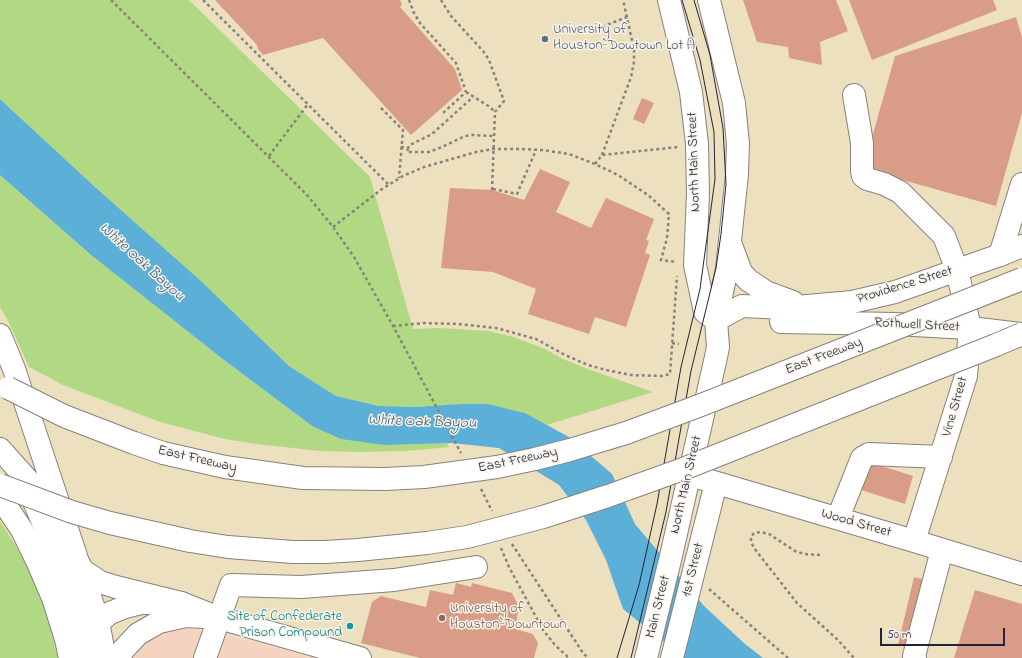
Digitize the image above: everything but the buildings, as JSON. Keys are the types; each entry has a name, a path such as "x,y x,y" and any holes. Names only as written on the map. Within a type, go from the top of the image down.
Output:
{"main road":[{"name":"North Main Street","path":"669,0 691,92 697,144 698,193 695,265 705,312 716,320"},
{"name":"North Main Street","path":"672,556 718,348 716,320 727,269 737,174 737,122 734,103 709,0"},
{"name":"Vine Street","path":"854,95 862,143 863,176 900,192 937,227 944,236 957,270 970,328 966,376 914,541"},
{"path":"1000,255 1022,184"},
{"path":"730,242 741,272 748,280 766,292 808,307"},
{"name":"Providence Street","path":"716,320 742,306 785,308 808,307 852,302 894,292 1022,246"},
{"name":"East Freeway","path":"3,385 64,416 134,443 163,452 225,467 303,478 385,480 424,477 497,467 570,450 626,432 696,407 1022,279"},
{"name":"Rothwell Street","path":"716,320 894,324 970,328 1022,335"},
{"path":"0,335 14,369 79,563 79,639"},
{"path":"0,485 72,512 110,523 190,541 228,547 279,551 325,552 374,549 427,543 467,537 543,517 608,496 683,469 1022,335"},
{"path":"4,454 35,488 55,516 79,563 100,582 182,603 219,618 360,658"},
{"path":"4,454 28,489 52,543 76,612 79,639 106,658"},
{"path":"838,518 862,458 869,454 941,457"},
{"name":"Wood Street","path":"690,475 1022,574"},
{"name":"1st Street","path":"672,658 716,482"},
{"path":"0,498 22,530 53,598 79,639 88,658"},
{"path":"915,658 942,550"},
{"name":"Main Street","path":"646,658 672,556"},
{"path":"205,658 231,585 301,587 386,581 476,567"},
{"path":"79,639 110,613 125,607 141,603 182,603"},
{"path":"120,658 123,650 138,634 159,622 186,616 219,618"}],"path":[{"path":"111,0 269,156 308,196 333,227 354,257 462,454"},
{"path":"203,0 389,185"},
{"path":"409,0 420,23 456,63 466,92 490,107 495,112"},
{"path":"441,0 451,16 483,51 489,60 504,101 495,112 492,190 517,194 536,150"},
{"path":"595,164 602,155 631,76 634,62 634,49 623,0"},
{"path":"591,31 627,17"},
{"path":"443,113 466,92"},
{"path":"408,148 410,145 432,134 473,97"},
{"path":"269,156 308,104"},
{"path":"381,108 403,130 399,179"},
{"path":"408,148 407,152 428,152 438,149 465,136 494,136"},
{"path":"401,147 408,148"},
{"path":"602,155 683,147"},
{"path":"333,227 399,179 424,167 476,152 494,149 520,148 569,154 595,164 634,184 669,214 667,238 660,260 678,262 670,374 662,376 632,375 606,370 576,360 536,339 496,328 458,324 424,323 393,326"},
{"path":"672,343 679,344"},
{"path":"480,488 494,514"},
{"path":"487,502 487,508"},
{"path":"820,555 804,554 795,551 769,534 761,532 754,533 752,537 751,542 754,548 797,603 838,640 854,658"},
{"path":"509,539 520,558 588,658"},
{"path":"501,548 508,567 543,630 551,641 569,658"},
{"path":"708,588 788,658"}],"shaded area":[{"path":"180,626 316,658 130,658 147,638"}],"green space":[{"path":"0,0 189,0 370,177 413,329 440,328 489,331 514,337 545,349 563,359 588,369 653,392 547,425 525,413 488,404 415,407 379,406 336,396 289,366 201,281 95,187 0,99"},
{"path":"0,175 91,255 224,360 312,426 384,445 447,443 449,447 406,451 320,451 225,439 160,422 63,385 29,367 0,307"},
{"path":"0,521 26,562 46,612 58,658 0,658"}],"water":[{"name":"White Oak Bayou","path":"0,99 95,187 201,281 289,366 336,396 379,406 415,407 488,404 525,413 569,437 612,474 635,524 704,606 745,644 763,658 684,658 623,609 606,560 586,520 559,485 499,448 452,443 384,445 341,439 312,426 224,360 91,255 0,175"}],"tram line":[{"path":"617,658 639,585 657,504 681,367 700,289 715,179 714,132 700,60 682,0"},
{"path":"631,658 666,512 691,371 716,268 726,184 723,128 710,55 694,0"}],"place":[{"name":"University of Houston-Dowtown Lot A","path":"545,39"},
{"name":"University of Houston-Downtown","path":"442,618"},
{"name":"Site of Confederate Prison Compound","path":"350,626"}]}
